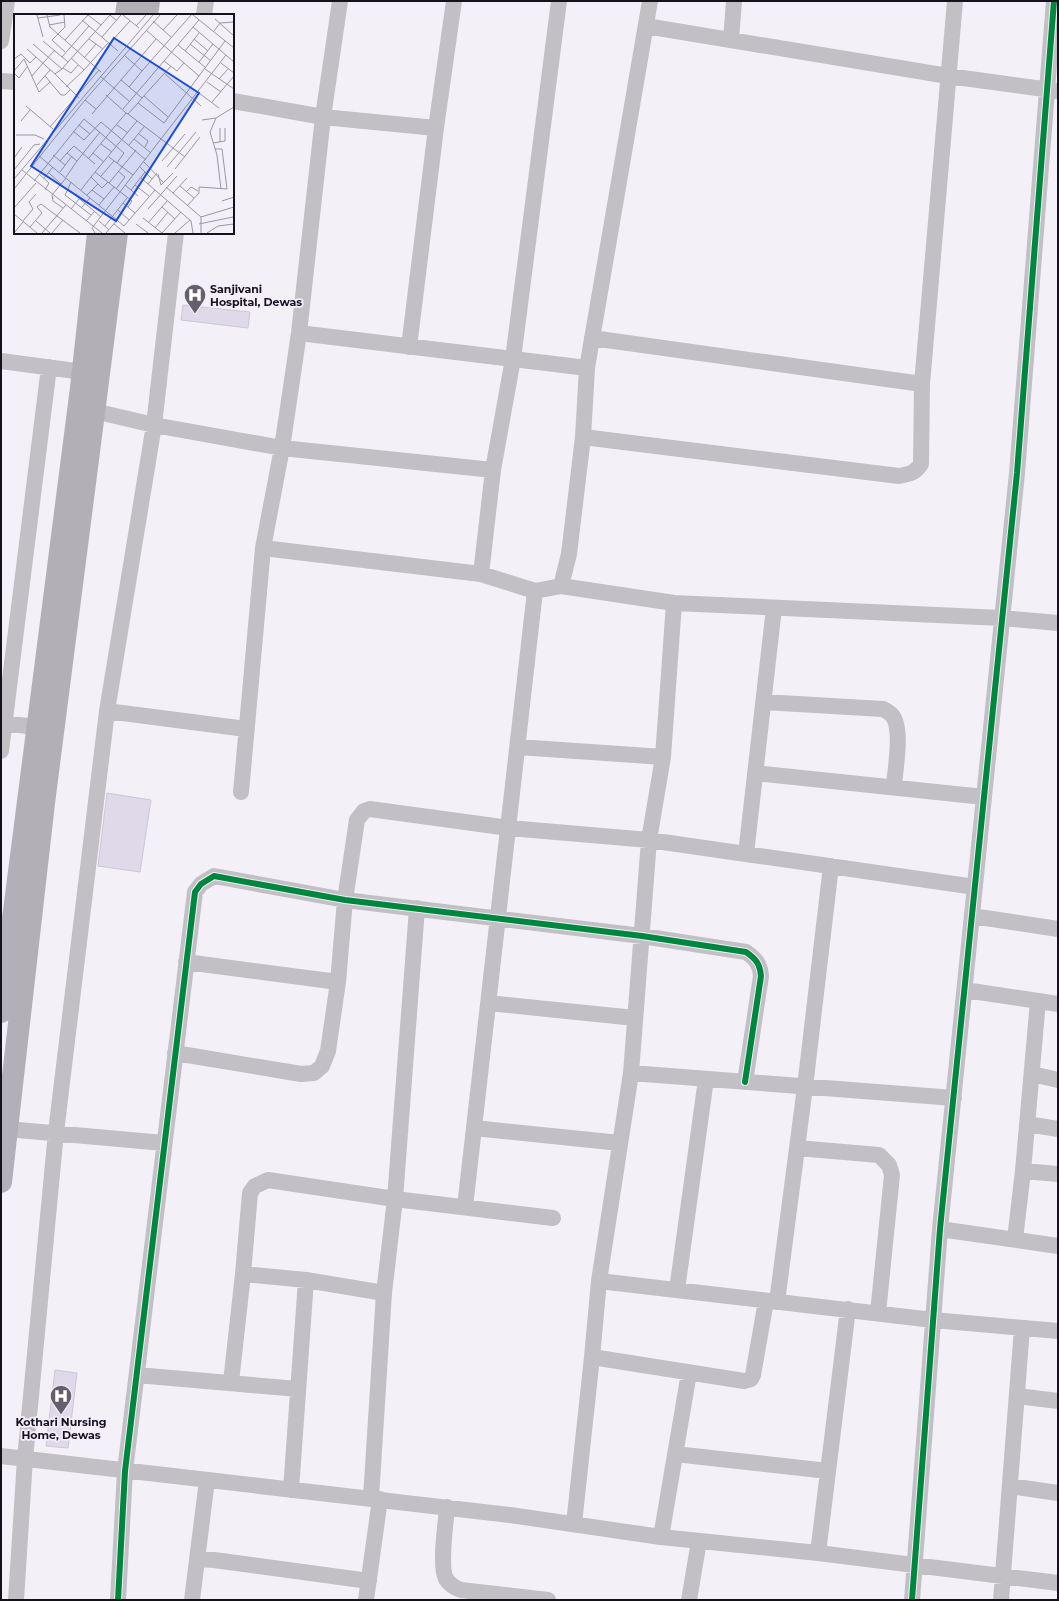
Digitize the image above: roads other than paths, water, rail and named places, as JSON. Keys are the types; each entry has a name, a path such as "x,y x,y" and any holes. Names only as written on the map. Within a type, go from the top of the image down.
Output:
{"main road":[{"path":"126,14 128,1"},
{"path":"146,14 149,1"},
{"path":"1,1012 83,372 98,234"},
{"path":"1,1182 44,803 117,234"}],"street":[{"path":"1,41 7,1"},
{"path":"204,14 206,1"},
{"path":"241,792 262,548 282,448 299,333 323,117 340,1"},
{"path":"409,346 436,128 454,1"},
{"path":"481,574 493,470 513,359 559,1"},
{"path":"561,586 569,554 583,437 587,368 650,1"},
{"path":"731,40 734,1"},
{"path":"583,437 891,475 905,475 916,471 921,464 922,384 955,1"},
{"path":"912,1600 940,1229 1017,473 1052,91 1054,1 1058,1"},
{"path":"646,26 948,76 1052,91"},
{"path":"1,81 14,82"},
{"path":"234,101 323,117 436,128"},
{"path":"16,1600 25,1459 56,1132 107,711 154,425 176,234"},
{"path":"299,333 587,368"},
{"path":"592,338 922,384"},
{"path":"1,361 83,372"},
{"path":"1,751 3,723 49,367"},
{"path":"94,411 154,425 282,448 493,470"},
{"path":"262,548 481,574 535,591 561,586 674,603 1002,618 1058,623"},
{"path":"465,1208 535,591"},
{"path":"574,1524 599,1281 631,1073 649,840 663,757 674,603"},
{"path":"746,854 774,608"},
{"path":"763,702 883,709 889,712 894,717 898,730 894,787"},
{"path":"107,711 246,729"},
{"path":"3,723 37,727"},
{"path":"518,747 663,757"},
{"path":"755,773 984,796"},
{"path":"175,1053 301,1074 314,1073 322,1066 328,1051 338,982 345,900 357,820 364,811 370,810 509,828 649,840 975,887"},
{"path":"592,1357 744,1381 751,1380 772,1301 797,1148 831,866"},
{"path":"118,1600 125,1471 195,892 201,884 214,876 345,900 642,936 746,952 754,957 760,967 761,976 745,1082"},
{"path":"366,1600 369,1581 375,1499 384,1293 395,1199 416,908"},
{"path":"972,916 1058,929"},
{"path":"186,962 338,982"},
{"path":"964,990 1058,1004"},
{"path":"1015,1239 1023,1171 1038,1001"},
{"path":"488,1004 635,1018"},
{"path":"631,1073 954,1098"},
{"path":"1032,1074 1058,1080"},
{"path":"676,1290 706,1079"},
{"path":"1027,1124 1058,1129"},
{"path":"474,1128 620,1144"},
{"path":"7,1129 56,1132 164,1143"},
{"path":"797,1148 879,1155 889,1165 892,1175 878,1313"},
{"path":"1023,1171 1058,1174"},
{"path":"230,1382 243,1274 250,1193 255,1186 268,1180 395,1199 553,1218"},
{"path":"940,1229 1058,1246"},
{"path":"243,1274 306,1280 384,1293"},
{"path":"291,1490 306,1280"},
{"path":"599,1281 933,1320 1058,1330"},
{"path":"818,1553 848,1309"},
{"path":"1002,1600 1022,1328"},
{"path":"661,1538 689,1373"},
{"path":"137,1376 230,1382 298,1389"},
{"path":"1017,1396 1058,1401"},
{"path":"675,1454 828,1471"},
{"path":"1,1456 447,1507 574,1524 661,1538 818,1553 1058,1583"},
{"path":"192,1600 207,1480"},
{"path":"1010,1486 1058,1493"},
{"path":"447,1507 444,1568 446,1579 452,1594 461,1590 548,1600"},
{"path":"689,1600 699,1541"},
{"path":"197,1559 369,1581"}],"place":[{"name":"Sanjivani Hospital, Dewas","path":"195,314"},
{"name":"Kothari Nursing Home, Dewas","path":"61,1416"}]}
